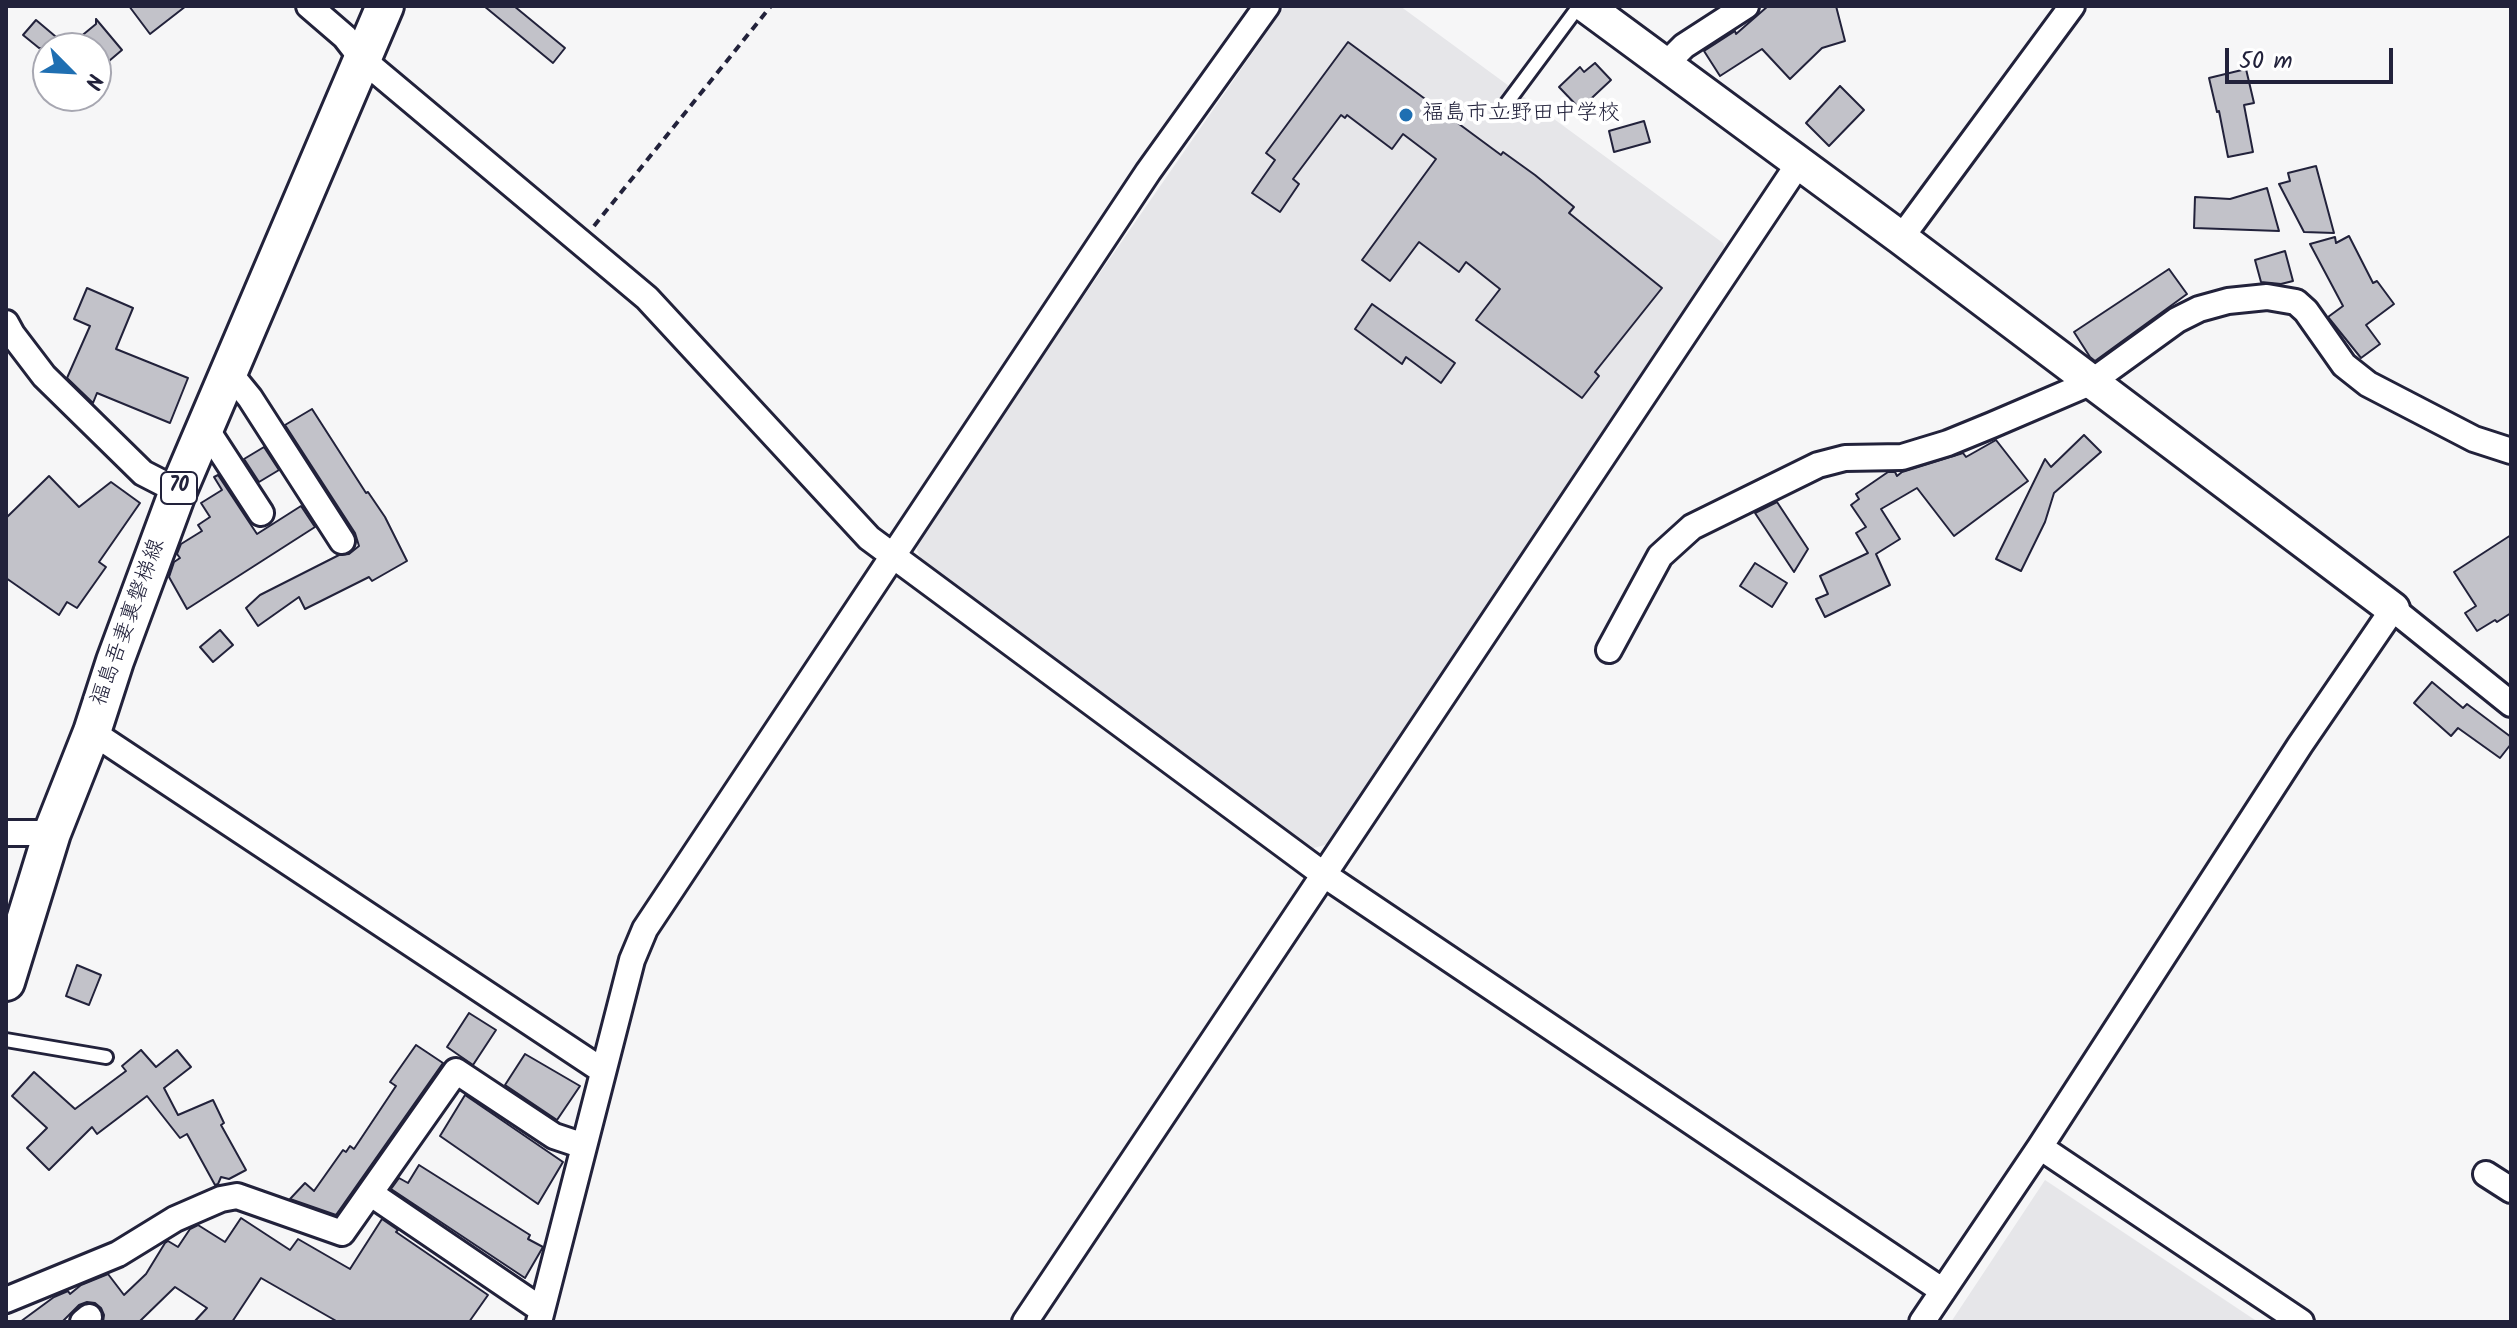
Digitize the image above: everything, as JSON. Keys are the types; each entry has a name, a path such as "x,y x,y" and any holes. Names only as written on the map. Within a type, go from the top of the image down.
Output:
{"main road":[{"name":"福島吾妻裏磐梯線","path":"6,982 52,833 92,732 178,491 385,6"}],"street":[{"path":"309,6 345,37 362,59 647,298 869,538 1323,874 1943,1291"},
{"path":"370,1193 541,1316 632,960 645,929 1148,172 1267,6"},
{"path":"1586,6 1901,238 2393,609 2511,704"},
{"path":"1665,65 1684,46 1746,6"},
{"path":"1901,238 2072,6"},
{"path":"1025,1322 1799,163"},
{"path":"1609,650 1660,556 1692,527 1818,465 1845,458 1902,457 1948,443 2090,383 2177,320 2199,309 2228,301 2267,297 2296,302 2306,311 2344,365 2368,384 2474,439 2511,451"},
{"path":"6,323 44,376 143,473 178,491"},
{"path":"228,371 250,398 342,541"},
{"path":"205,427 261,513"},
{"path":"1922,1322 2040,1147 2300,745 2393,609"},
{"path":"92,732 603,1071"},
{"path":"6,833 52,833"},
{"path":"6,1300 118,1254 175,1219 221,1199 237,1196 342,1233 456,1071 554,1136 584,1146"},
{"path":"2040,1147 2301,1322"},
{"path":"2486,1174 2511,1190"}],"lane":[{"path":"1501,111 1579,6"},
{"path":"6,1040 106,1057"}],"path":[{"path":"581,242 771,6"}],"shaded area":[{"path":"1285,6 1400,6 1723,243 1726,252 1332,843 1310,849 923,565 917,550 919,534"},
{"path":"2045,1180 2258,1322 1951,1322"}],"building":[{"path":"129,6 186,6 150,34"},
{"path":"484,6 514,6 565,48 553,63"},
{"path":"1768,6 1836,6 1845,41 1822,48 1790,79 1762,49 1720,76 1704,51 1735,31 1736,34"},
{"path":"96,19 107,32 86,32 96,24"},
{"path":"36,20 50,32 32,32 32,42 23,35"},
{"path":"112,38 122,50 112,58"},
{"path":"1348,42 1501,155 1503,152 1535,175 1574,207 1569,213 1662,288 1595,372 1599,376 1582,398 1476,320 1500,289 1466,262 1459,272 1419,242 1390,281 1362,260 1436,159 1403,134 1392,149 1347,115 1345,118 1341,115 1293,179 1299,184 1280,212 1252,193 1275,160 1266,153"},
{"path":"1595,63 1611,80 1580,109 1559,87 1580,67 1584,72"},
{"path":"2246,69 2254,103 2244,105 2253,152 2228,157 2209,78"},
{"path":"1840,86 1864,110 1829,146 1806,123"},
{"path":"1644,121 1650,142 1614,152 1609,131"},
{"path":"2316,166 2334,233 2304,232 2279,184 2290,181 2288,173"},
{"path":"2267,188 2279,231 2194,228 2195,197 2230,199"},
{"path":"2349,236 2373,283 2377,281 2394,304 2366,325 2380,344 2361,358 2328,317 2343,306 2310,244 2335,237 2336,243"},
{"path":"2285,251 2293,281 2281,284 2261,282 2255,260"},
{"path":"2169,269 2187,294 2095,361 2090,357 2074,332"},
{"path":"87,288 133,308 116,349 188,378 170,423 97,393 93,403 67,378 90,326 74,319"},
{"path":"1372,304 1455,363 1441,383 1406,357 1402,364 1355,329"},
{"path":"312,409 385,517 407,561 372,581 369,577 305,609 299,597 258,626 246,608 260,595 339,555 349,554 359,546 355,533 285,425"},
{"path":"2084,435 2101,452 2054,493 2045,522 2021,571 1996,559 2045,459 2051,467"},
{"path":"1996,440 2028,481 1954,536 1917,488 1881,509 1900,539 1876,554 1890,585 1825,617 1816,599 1828,594 1820,576 1868,553 1856,533 1866,527 1851,505 1859,499 1856,494 1888,472 1895,472 1897,476 1963,453 1966,457"},
{"path":"264,447 279,470 259,482 244,459"},
{"path":"218,475 257,534 301,506 315,527 187,609 169,577 174,562 180,558 177,554 181,544 202,531 198,525 210,517 201,503 222,490 214,477"},
{"path":"49,476 79,507 111,482 140,503 99,562 106,567 77,608 67,602 59,615 6,578 6,518"},
{"path":"1777,502 1808,549 1794,572 1755,513"},
{"path":"2511,535 2511,613 2477,631 2465,613 2476,606 2454,572"},
{"path":"1755,563 1787,583 1772,607 1740,586"},
{"path":"220,630 233,645 213,662 200,647"},
{"path":"2432,682 2463,708 2467,704 2511,737 2511,744 2500,758 2458,728 2451,736 2414,703"},
{"path":"77,965 101,975 89,1005 66,996"},
{"path":"469,1013 496,1030 473,1065 447,1047"},
{"path":"416,1045 443,1063 336,1215 290,1199 305,1183 314,1191 343,1150 346,1152 350,1146 354,1149 396,1086 390,1082"},
{"path":"141,1050 156,1067 177,1050 191,1067 164,1088 178,1115 213,1100 224,1123 221,1125 246,1170 229,1179 221,1177 215,1185 187,1134 180,1138 147,1096 97,1134 92,1127 49,1170 27,1148 47,1128 12,1096 34,1072 75,1109 126,1071 122,1066"},
{"path":"525,1054 580,1086 557,1120 505,1085"},
{"path":"465,1095 563,1162 538,1204 440,1136"},
{"path":"419,1165 530,1235 528,1239 543,1247 525,1278 391,1189 399,1178 408,1183"},
{"path":"241,1218 290,1250 298,1239 350,1269 382,1219 398,1230 396,1232 488,1295 469,1322 338,1322 261,1278 232,1322 194,1322 207,1308 175,1287 139,1322 103,1322 101,1308 87,1302 79,1305 62,1322 20,1322 54,1297 68,1291 70,1294 81,1285 108,1274 124,1295 146,1274 168,1241 178,1247 190,1229 198,1225 225,1242"}],"place":[{"name":"福島市立野田中学校","path":"1406,115"}]}
